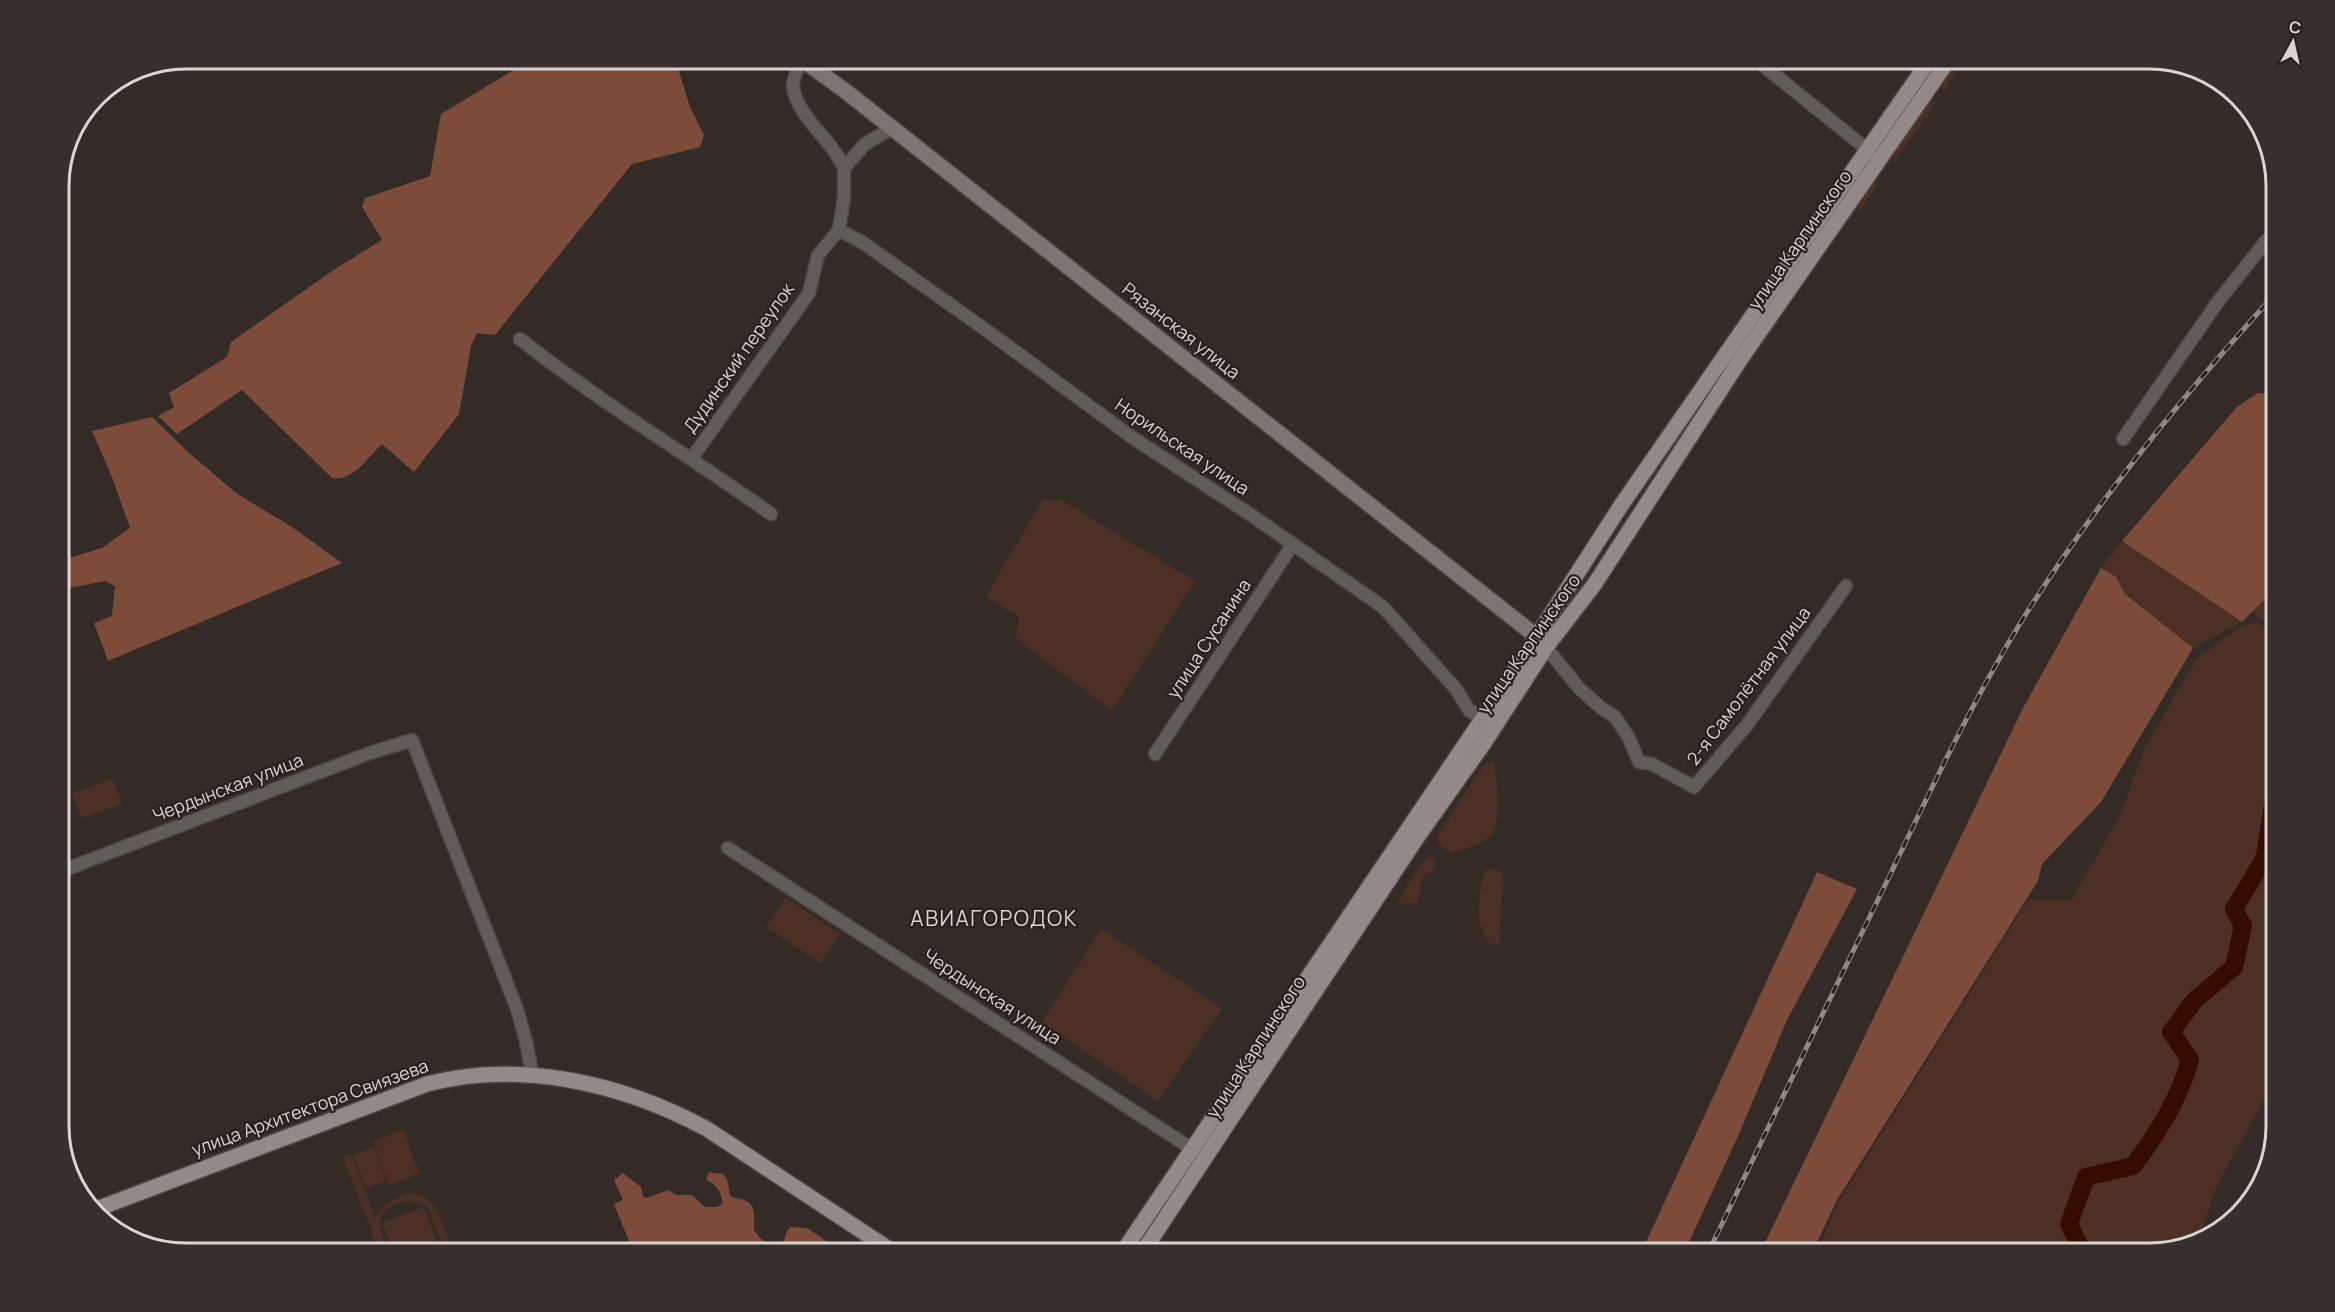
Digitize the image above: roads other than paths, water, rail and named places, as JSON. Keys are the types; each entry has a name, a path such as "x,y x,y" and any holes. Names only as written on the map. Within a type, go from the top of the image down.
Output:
{"main road":[{"name":"улица Карпинского","path":"1363,909 1484,743 1541,641 1629,495 1922,69"},
{"name":"улица Карпинского","path":"1130,1243 1199,1154 1363,909 1482,719 1541,641 1594,585 1740,360 1942,69"},
{"path":"1629,495 1628,503 1631,508 1637,510 1646,504"},
{"name":"улица Архитектора Свиязева","path":"101,1207 427,1084 456,1076 488,1073 532,1074 621,1092 653,1102 680,1114 736,1148 878,1243"},
{"name":"улица Карпинского","path":"1148,1243 1199,1154"}],"street":[{"path":"798,69 793,86 801,106 841,160 844,168 844,198 839,230"},
{"name":"Рязанская улица","path":"814,69 1541,641"},
{"path":"1768,69 1880,160"},
{"path":"844,168 865,144 892,128"},
{"name":"Дудинский переулок","path":"692,458 808,294 818,255 839,230"},
{"name":"Норильская улица","path":"839,230 862,242 1133,438 1383,607 1456,689 1469,710 1482,719"},
{"path":"2123,439 2217,303 2266,241"},
{"path":"520,339 556,368 692,458 771,514"},
{"name":"улица Сусанина","path":"1155,754 1293,544"},
{"name":"2-я Самолётная улица","path":"1541,641 1580,688 1600,707 1615,717 1629,738 1639,762 1652,764 1694,787 1747,725 1846,586"},
{"name":"Чердынская улица","path":"69,868 367,754 412,740 517,1009 532,1074"},
{"name":"Чердынская улица","path":"728,848 1199,1154"}],"waterway":[{"path":"2078,1243 2069,1224 2086,1177 2133,1166 2159,1129 2173,1102 2190,1060 2171,1032 2195,1000 2234,967 2243,926 2234,909 2265,857 2266,850"}],"railway":[{"path":"1713,1243 1936,780 1968,716 2021,622 2109,493 2207,371 2266,304"}],"district":[{"name":"АВИАГОРОДОК","path":"994,919"}]}
